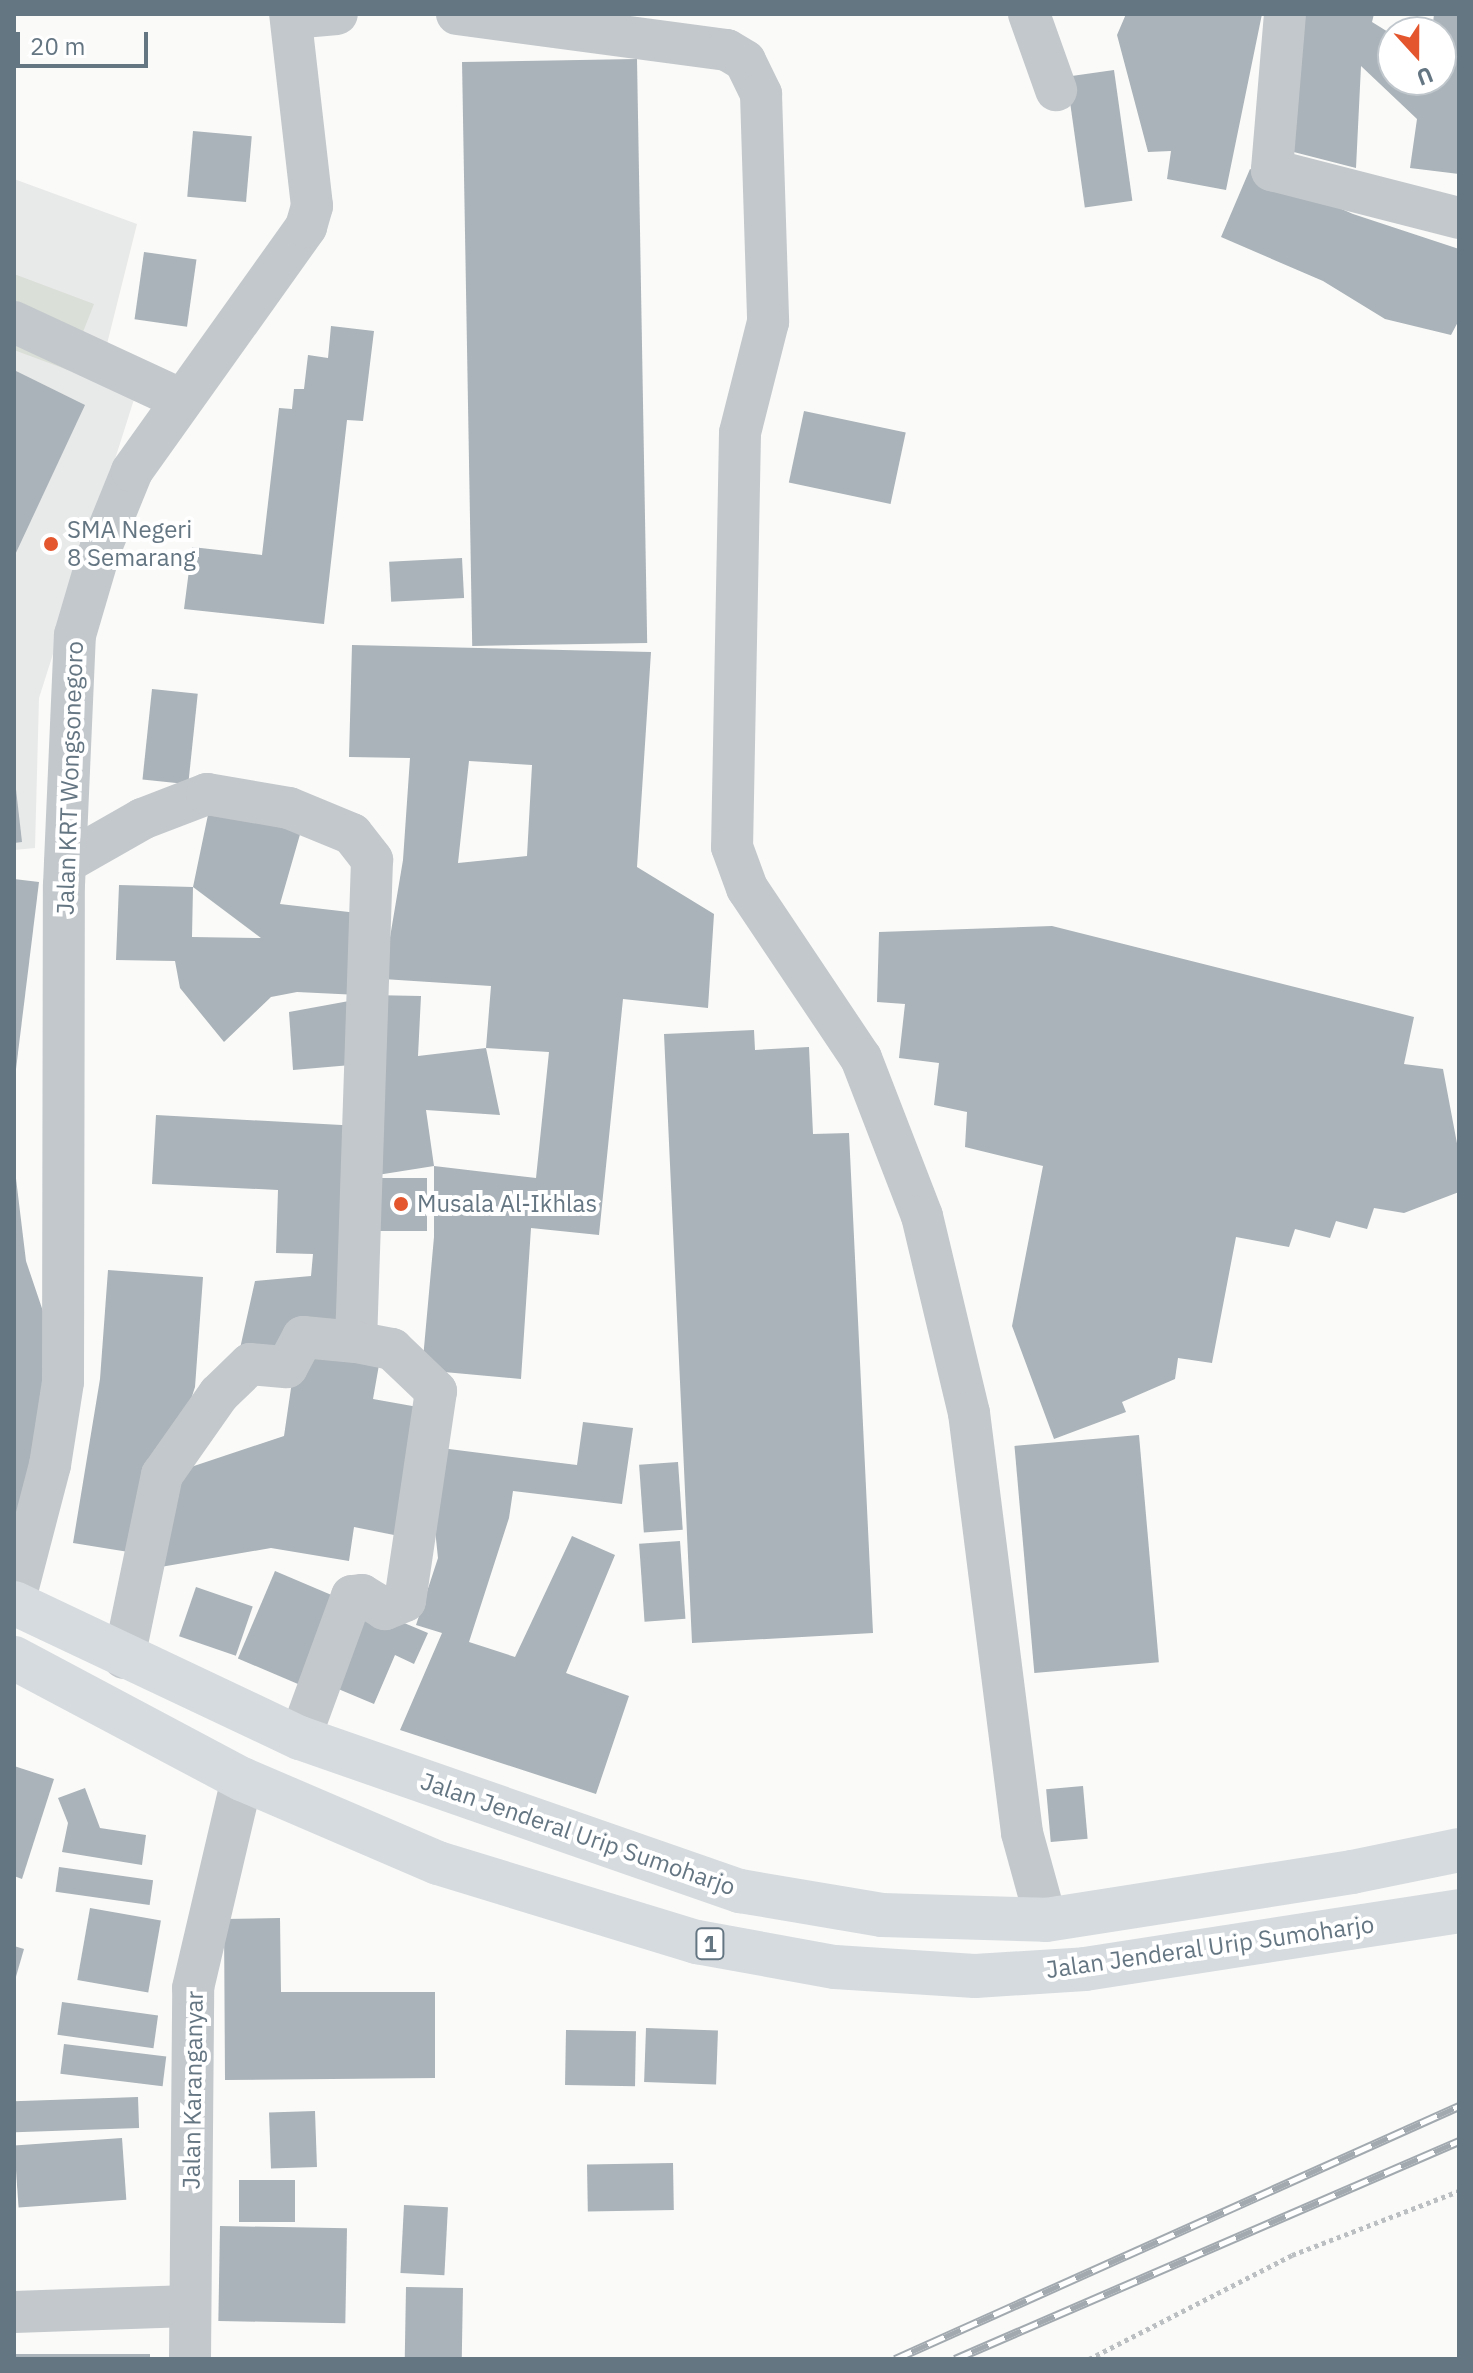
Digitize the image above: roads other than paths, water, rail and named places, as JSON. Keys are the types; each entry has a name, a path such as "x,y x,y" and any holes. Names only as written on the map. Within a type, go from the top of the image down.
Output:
{"highway":[{"name":"Jalan Jenderal Urip Sumoharjo","path":"14,1603 124,1658 300,1738 740,1891 882,1915 1046,1920 1352,1872 1459,1850"},
{"name":"Jalan Jenderal Urip Sumoharjo","path":"14,1658 242,1779 438,1863 697,1942 835,1967 975,1976 1085,1969 1459,1911"}],"street":[{"path":"290,16 337,14"},
{"path":"457,14 727,50 745,61 761,94 768,322 740,433 732,847 747,888 861,1058 922,1216 969,1413 1022,1833 1046,1920"},
{"path":"1029,14 1056,90"},
{"path":"1285,14 1272,170 1459,218"},
{"name":"Jalan KRT Wongsonegoro","path":"14,1603 50,1465 63,1382 65,863 75,635 100,550 132,471 306,227 312,206 290,16"},
{"path":"14,322 182,400"},
{"path":"65,863 142,819 207,794 289,808 352,834 372,860 356,1342"},
{"path":"124,1658 162,1475 219,1394 250,1364 287,1367 303,1337 392,1349 436,1391 405,1601 385,1609 362,1595 352,1596 300,1738"},
{"name":"Jalan Karanganyar","path":"190,2359 193,1988 242,1779"},
{"path":"14,2312 189,2306"}],"railway":[{"path":"895,2359 1459,2106"},
{"path":"955,2359 1459,2141"}],"place":[{"name":"SMA Negeri 8 Semarang","path":"51,544"},
{"name":"Musala Al-Ikhlas","path":"401,1204"}]}
